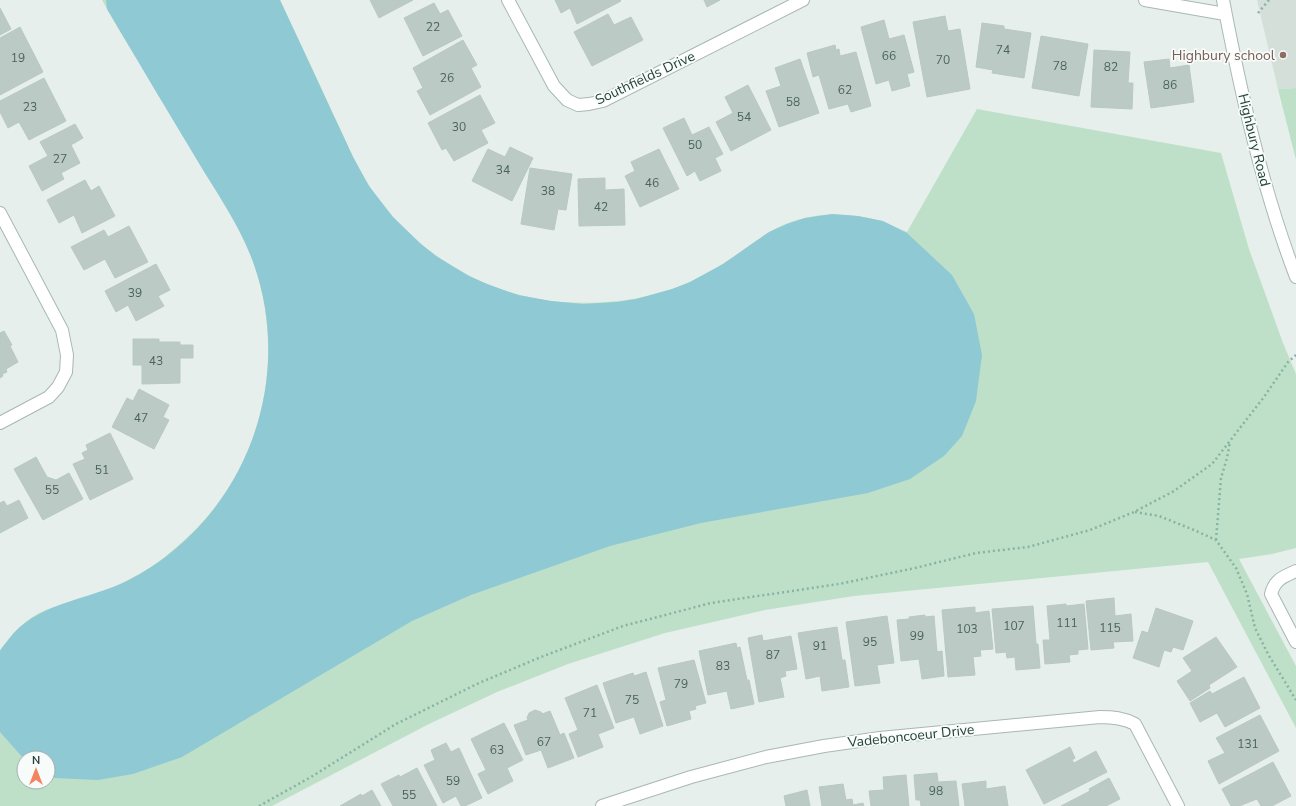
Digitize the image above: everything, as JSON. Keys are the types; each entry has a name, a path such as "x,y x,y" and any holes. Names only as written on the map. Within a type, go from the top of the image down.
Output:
{"street":[{"name":"Southfields Drive","path":"508,0 554,86 567,100 578,105 603,101 803,0"},
{"path":"1145,0 1225,14"},
{"name":"Highbury Road","path":"1223,0 1251,134 1272,206 1296,277"},
{"path":"0,213 62,330 67,355 66,372 58,387 49,397 0,423"},
{"path":"1296,571 1279,579 1274,585 1271,594 1296,642"},
{"name":"Vadeboncoeur Drive","path":"602,806 691,778 766,757 824,746 880,738 1113,717 1125,719 1135,724 1178,806"}],"path":[{"path":"1258,13 1269,0"},
{"path":"259,806 311,777 396,724 479,683 541,657 623,626 711,603 839,584 976,553 1028,547 1090,530 1134,512 1174,491 1212,464 1264,397 1288,362 1296,355"},
{"path":"1216,540 1221,478 1230,441"},
{"path":"1134,512 1159,516 1216,540 1236,568 1247,594 1255,628 1268,654 1296,700"}],"shaded area":[{"name":"Highbury school","path":"1257,0 1296,0 1296,88 1278,89"}],"green space":[{"path":"102,0 280,0 355,160 370,187 387,210 407,231 429,250 452,266 478,280 532,298 561,302 611,302 661,293 692,281 716,268 781,226 808,217 838,214 867,217 907,232 977,109 1221,153 1249,249 1283,343 1296,374 1296,548 1272,554 1239,559 1296,666 1296,728 1208,562 854,596 765,610 665,633 568,664 497,692 429,724 272,806 0,806 0,651 18,629 31,618 53,607 112,588 131,578 158,562 194,531 212,511 236,476 260,417 266,385 268,353 267,321 261,290 252,259 236,225"},
{"path":"1296,88 1296,160 1278,89"}],"water":[{"path":"106,0 280,0 353,157 369,186 393,217 436,256 469,276 518,295 551,301 583,304 617,302 636,299 672,289 690,282 723,264 769,232 805,218 832,214 858,216 883,221 907,233 952,275 974,314 982,355 976,401 962,436 944,456 910,479 868,493 701,523 610,546 471,595 412,621 182,757 133,774 98,780 56,778 56,750 16,750 0,732 0,651 19,628 32,618 47,610 127,581 168,555 202,523 230,485 251,444 264,399 268,352 265,305 252,259 241,233 107,9"}],"building":[{"path":"370,0 413,0 379,18"},
{"path":"555,0 621,1 577,24 570,8 561,13"},
{"path":"704,0 720,0 707,7"},
{"path":"434,3 440,14 448,10 462,36 423,56 404,18"},
{"path":"0,8 11,29 0,35"},
{"path":"608,14 614,25 631,17 643,40 592,66 574,32"},
{"path":"945,16 948,31 960,29 970,89 927,97 913,22"},
{"path":"884,20 889,39 904,35 914,72 907,74 910,86 892,91 889,80 876,84 861,27"},
{"path":"982,23 1004,26 1004,29 1031,33 1024,78 992,73 993,70 976,67"},
{"path":"20,27 43,72 0,95 0,38"},
{"path":"1041,36 1088,44 1079,96 1032,88"},
{"path":"463,40 477,65 471,68 481,87 430,115 417,91 423,88 413,68"},
{"path":"835,45 836,50 839,49 840,56 856,52 871,106 851,112 848,104 829,109 819,75 813,77 807,53"},
{"path":"1094,50 1130,52 1128,83 1133,83 1132,109 1091,107"},
{"path":"800,59 819,113 779,127 766,91 781,86 775,68"},
{"path":"1169,59 1170,68 1189,65 1194,102 1151,108 1144,62"},
{"path":"44,78 66,121 29,140 19,122 8,128 0,112 0,101"},
{"path":"748,85 771,130 731,151 716,122 733,113 725,97"},
{"path":"480,95 495,123 481,130 488,143 454,161 446,148 442,150 428,123"},
{"path":"684,118 692,135 709,127 723,154 715,158 721,171 700,181 695,171 687,176 663,128"},
{"path":"75,124 83,138 71,145 80,163 61,173 64,179 42,191 29,166 48,156 40,142"},
{"path":"510,147 533,158 512,201 472,181 488,149 505,157"},
{"path":"659,149 679,189 640,207 625,176 635,171 631,162"},
{"path":"530,168 572,174 566,210 558,209 554,230 521,224"},
{"path":"605,178 605,190 624,189 625,225 579,226 578,179"},
{"path":"85,180 91,191 99,186 115,216 82,233 74,215 59,223 47,200"},
{"path":"129,226 148,262 115,278 105,259 84,270 71,247 104,230 108,237"},
{"path":"156,264 170,290 158,296 164,306 136,321 128,305 116,312 105,291"},
{"path":"4,331 12,345 10,346 18,362 6,369 7,372 2,374 3,376 0,378 0,333"},
{"path":"133,339 159,339 159,342 180,342 180,345 193,345 193,358 180,358 180,383 142,384 142,365 133,365"},
{"path":"139,389 169,405 163,417 169,420 154,449 112,427 127,398 133,401"},
{"path":"110,433 133,479 90,500 73,464 85,459 82,453 88,450 86,445"},
{"path":"36,457 47,477 56,480 69,473 83,499 43,520 14,469"},
{"path":"19,500 28,518 0,533 0,503 4,501 7,506"},
{"path":"1114,598 1115,616 1131,614 1133,641 1113,642 1114,648 1091,650 1086,601"},
{"path":"1066,604 1066,606 1084,604 1088,649 1078,650 1078,654 1069,655 1070,662 1045,664 1043,640 1050,640 1047,606"},
{"path":"1033,606 1036,644 1038,644 1040,668 1016,670 1015,657 1007,658 1006,652 996,653 992,609"},
{"path":"975,607 975,613 989,611 993,649 980,650 981,656 973,657 975,675 948,677 942,610"},
{"path":"1156,608 1193,621 1183,650 1173,647 1171,652 1164,650 1159,667 1133,658 1142,631 1148,633"},
{"path":"925,615 925,617 934,616 937,652 942,651 944,676 922,679 919,659 901,661 897,620"},
{"path":"887,616 894,663 877,665 880,683 855,686 846,622"},
{"path":"837,627 842,660 845,660 849,687 822,691 820,676 806,679 798,633"},
{"path":"762,635 763,641 791,636 797,669 785,671 786,676 780,678 784,697 759,702 748,638"},
{"path":"1216,637 1237,667 1209,685 1210,688 1190,701 1177,681 1192,671 1183,658"},
{"path":"736,643 737,648 740,647 754,704 731,709 727,691 708,695 699,651"},
{"path":"694,660 706,703 695,706 696,709 689,711 691,719 667,726 660,702 666,700 658,668"},
{"path":"646,672 663,726 640,734 634,717 616,723 603,683 633,673 634,676"},
{"path":"1244,677 1260,708 1225,727 1217,713 1200,722 1190,703 1210,691 1212,694"},
{"path":"597,685 614,728 598,734 603,747 578,757 569,734 578,730 565,698"},
{"path":"535,710 541,712 542,714 550,711 560,735 564,733 574,758 548,768 541,750 526,755 514,725 528,720 527,718 529,713"},
{"path":"1260,715 1279,751 1219,784 1208,761 1225,753 1216,738"},
{"path":"504,723 523,760 507,768 513,781 488,794 478,774 486,770 471,739"},
{"path":"446,743 451,752 459,748 482,798 465,806 461,806 456,796 443,803 424,765 435,760 431,750"},
{"path":"1070,747 1075,758 1072,760 1074,763 1096,751 1107,772 1044,804 1026,770"},
{"path":"1273,762 1291,796 1272,806 1261,806 1257,799 1239,806 1231,806 1222,789"},
{"path":"417,768 437,806 393,806 381,784 399,775 400,777"},
{"path":"937,773 938,782 956,781 959,806 921,806 920,800 916,800 914,775"},
{"path":"906,775 909,806 871,806 869,791 884,790 883,777"},
{"path":"1109,778 1120,799 1106,806 1061,806 1090,791 1089,789"},
{"path":"986,781 986,789 1005,786 1008,806 965,806 962,784"},
{"path":"843,784 846,800 852,799 853,805 863,803 864,806 822,806 819,787"},
{"path":"372,790 381,806 340,806 361,794 362,796"},
{"path":"807,790 810,806 786,806 784,796"}],"place":[{"name":"Highbury school","path":"1283,55"}]}
